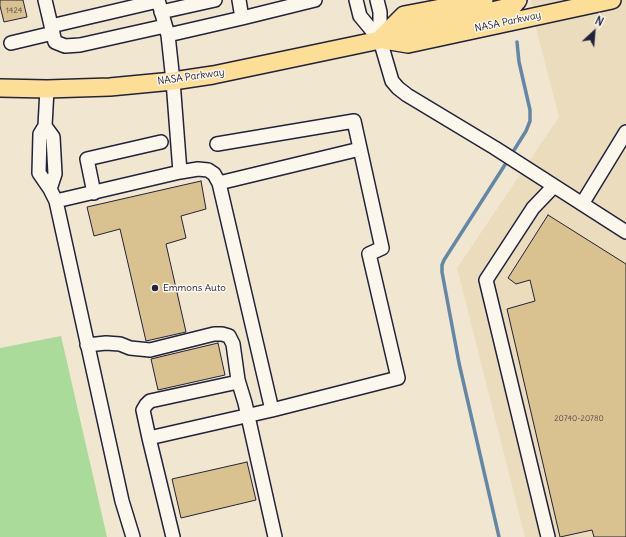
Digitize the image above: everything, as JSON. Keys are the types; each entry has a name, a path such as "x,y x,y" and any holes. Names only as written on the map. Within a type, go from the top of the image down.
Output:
{"main road":[{"path":"380,40 404,15 484,0"},
{"name":"NASA Parkway","path":"0,88 47,89 110,87 173,81 213,75 380,40 408,31 513,6 518,0"},
{"name":"NASA Parkway","path":"380,40 408,44 587,3 612,0"}],"street":[{"path":"46,0 55,42 64,46 80,45 242,18 315,0"},
{"path":"11,43 52,30 159,4 215,0"},
{"path":"238,0 242,18"},
{"path":"356,0 360,16 380,40"},
{"path":"377,0 380,12 380,40 392,81 398,88 597,212 626,232"},
{"path":"159,4 167,30 173,81 180,172"},
{"path":"47,89 45,126 53,137 55,174 50,189 56,201 122,501 133,537"},
{"path":"150,438 248,416 398,378 369,254 382,248 354,121 217,144"},
{"path":"582,204 626,132"},
{"path":"94,193 87,158 161,142"},
{"path":"218,182 360,149"},
{"path":"56,201 180,172 198,169 208,170 214,174 218,182 272,410"},
{"path":"548,537 486,280 533,208 554,186"},
{"path":"87,345 106,343 120,344 130,348 150,350 214,334 229,336 232,344 238,382 245,403 275,537"},
{"path":"173,537 144,410 146,405 150,401 238,382"}],"shaded area":[{"path":"531,0 626,0 626,537 525,537 457,268 559,117 538,36"}],"green space":[{"path":"61,336 107,537 0,537 0,348"}],"building":[{"path":"0,0 23,0 27,17 4,22"},
{"name":"Emmons Auto","path":"201,181 206,209 181,216 186,238 166,244 186,332 146,341 120,229 94,236 87,207"},
{"path":"548,215 626,264 626,537 594,537 592,530 560,537 507,309 535,301 530,280 516,284 508,278"},
{"path":"218,343 225,375 158,390 151,359"},
{"path":"247,462 256,500 181,518 172,479"}],"waterway":[{"path":"511,155 526,131 530,121 530,110 519,62 517,42"},
{"path":"499,537 459,363 442,265 508,160"}],"place":[{"name":"Emmons Auto","path":"155,288"}]}
